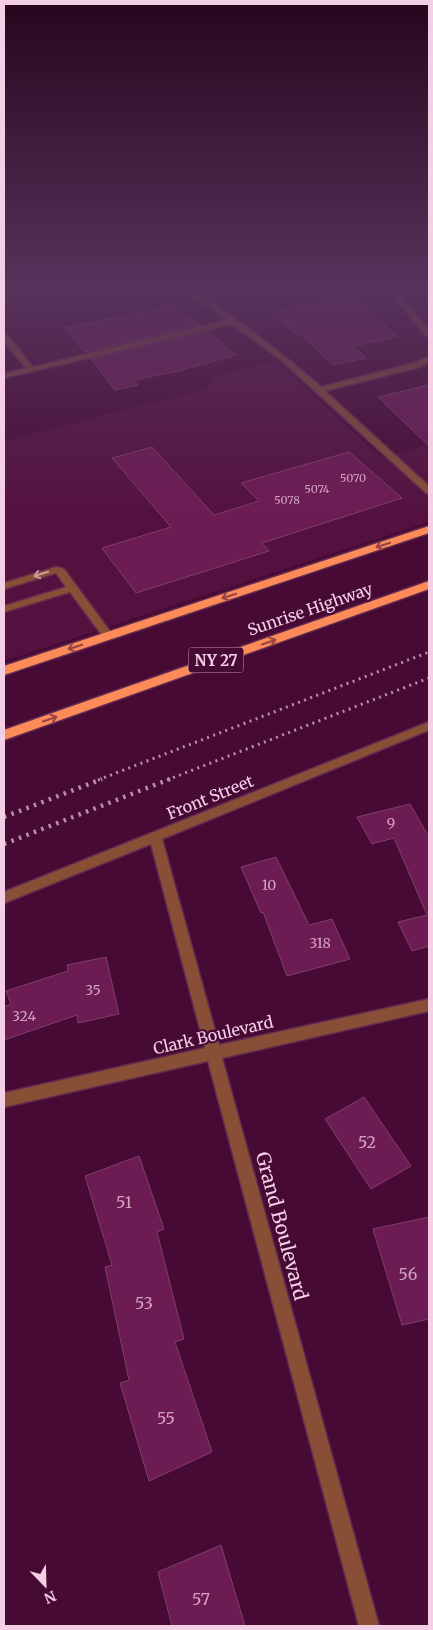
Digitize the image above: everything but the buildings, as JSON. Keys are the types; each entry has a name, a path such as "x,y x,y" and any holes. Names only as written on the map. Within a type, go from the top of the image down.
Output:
{"highway":[{"path":"4,671 429,530"},
{"name":"Sunrise Highway","path":"4,736 429,585"}],"street":[{"path":"25,363 31,370"},
{"path":"4,376 60,363"},
{"path":"290,363 429,490"},
{"path":"320,390 421,363"},
{"path":"4,586 58,570 108,636"},
{"path":"4,609 73,588"},
{"name":"Front Street","path":"4,898 429,726"},
{"name":"Grand Boulevard","path":"155,836 368,1626"},
{"name":"Clark Boulevard","path":"4,1100 429,1005"}],"shaded area":[{"path":"267,363 277,363 382,458 429,444 429,522 4,661 4,441 204,390 219,376"}],"railway":[{"path":"98,780 429,652"},
{"path":"167,780 429,678"},
{"path":"4,817 102,779"},
{"path":"4,844 170,779"}]}
